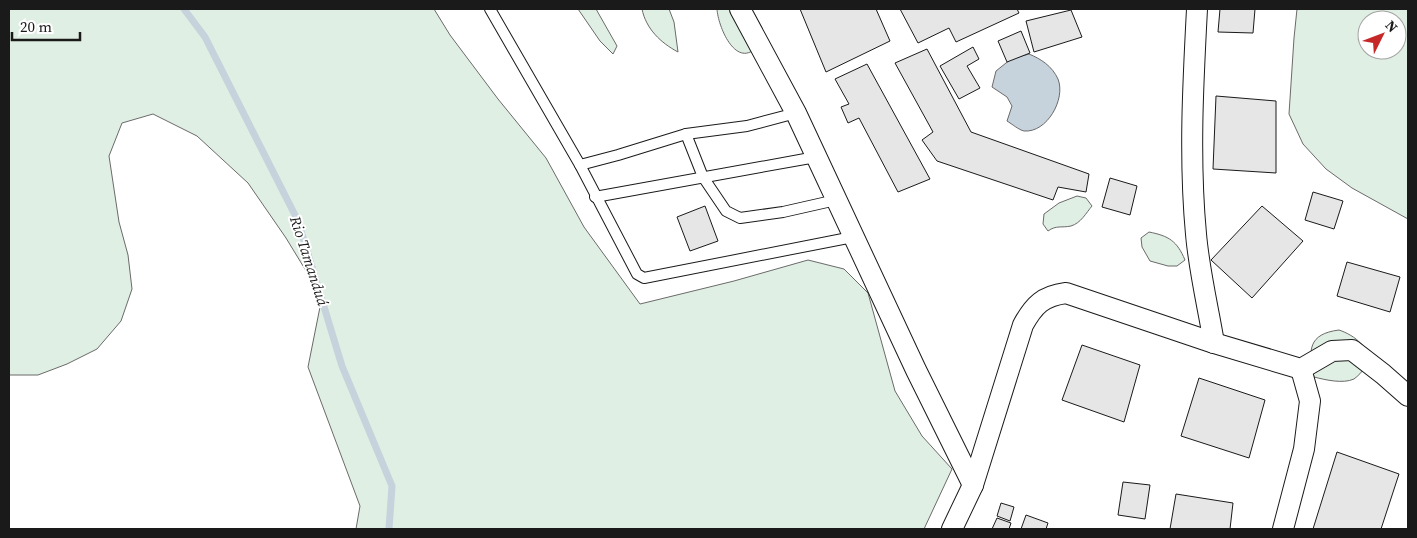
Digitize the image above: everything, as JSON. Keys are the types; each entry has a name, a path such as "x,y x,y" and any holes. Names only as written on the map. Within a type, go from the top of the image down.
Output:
{"street":[{"path":"740,9 796,113 916,370 973,485"},
{"path":"1197,9 1192,104 1192,177 1196,236 1214,343"},
{"path":"952,529 973,485 1023,325 1038,302 1053,295 1066,293 1214,343 1301,369 1332,351 1352,350 1408,396"},
{"path":"1283,529 1304,450 1310,401 1301,369"}],"lane":[{"path":"490,9 580,165 595,197 637,274 644,278 853,236"},
{"path":"580,165 618,156 686,134 747,126 796,113"},
{"path":"686,134 703,177 726,211 740,218 783,212 836,200"},
{"path":"595,197 816,157"}],"green space":[{"path":"9,9 434,9 450,35 498,99 546,158 584,227 640,304 734,281 808,260 844,269 868,293 895,391 922,436 952,469 924,529 356,529 360,506 308,367 322,297 286,238 248,183 197,136 153,114 122,123 109,156 119,222 128,255 132,289 121,321 97,349 67,364 38,375 9,375"},
{"path":"578,9 596,9 617,46 613,54 600,41"},
{"path":"642,9 669,9 674,22 678,52 655,35 647,23"},
{"path":"717,9 735,9 756,48 748,53 741,53 735,49 724,34"},
{"path":"1297,9 1408,9 1408,219 1352,188 1326,169 1303,144 1289,114"},
{"path":"1077,196 1086,198 1092,206 1083,218 1071,226 1056,227 1048,231 1043,224 1044,214 1059,203"},
{"path":"1149,232 1172,240 1179,248 1185,260 1177,266 1168,266 1150,261 1142,247 1141,238"},
{"path":"1339,330 1351,335 1365,349 1367,360 1365,367 1357,377 1345,381 1314,377 1311,359 1313,345 1321,335"}],"shaded area":[{"path":"1029,54 1053,70 1060,87 1057,105 1047,121 1040,127 1024,131 1007,121 1012,106 1007,97 992,87 996,71 1011,59"}],"building":[{"path":"800,9 876,9 890,41 826,72"},
{"path":"900,9 1017,9 1019,13 956,42 949,28 918,43"},
{"path":"1220,9 1255,9 1253,33 1218,32"},
{"path":"1071,10 1082,37 1034,52 1026,21"},
{"path":"1021,31 1030,53 1007,62 998,41"},
{"path":"973,47 979,59 967,66 980,88 959,99 940,66"},
{"path":"927,49 971,132 1089,174 1086,192 1058,187 1053,200 937,161 922,140 933,132 895,63"},
{"path":"867,64 930,179 898,192 859,118 848,123 841,107 849,104 835,79"},
{"path":"1216,96 1276,101 1276,173 1213,169"},
{"path":"1110,178 1137,186 1130,215 1102,207"},
{"path":"1313,192 1343,201 1334,229 1305,220"},
{"path":"705,206 718,241 690,251 677,217"},
{"path":"1262,206 1303,241 1252,298 1211,260"},
{"path":"1347,262 1400,277 1390,312 1337,296"},
{"path":"1082,345 1140,365 1124,422 1062,400"},
{"path":"1199,378 1265,400 1249,458 1181,436"},
{"path":"1337,452 1399,474 1381,529 1313,529"},
{"path":"1123,482 1150,485 1145,519 1118,515"},
{"path":"1176,494 1233,503 1230,529 1170,529"},
{"path":"1001,503 1014,507 1010,521 997,516"},
{"path":"1026,515 1048,523 1046,529 1021,529"},
{"path":"997,518 1011,523 1009,529 992,529"}],"waterway":[{"name":"Rio Tamanduá","path":"184,9 205,37 298,221 342,366 392,486 389,529"}]}
